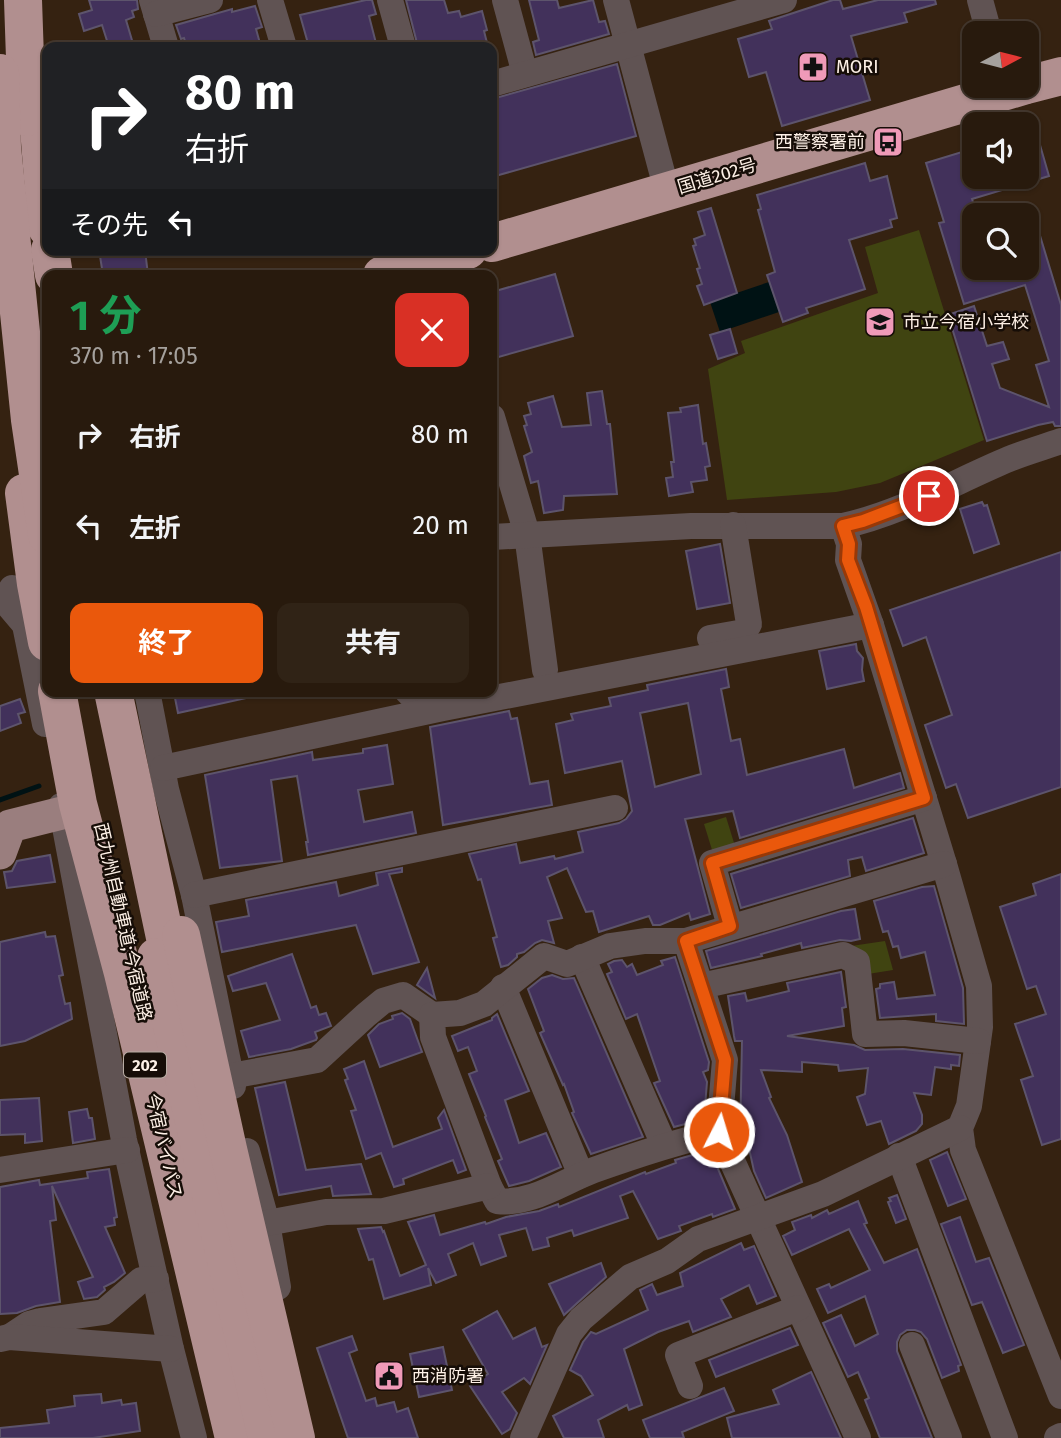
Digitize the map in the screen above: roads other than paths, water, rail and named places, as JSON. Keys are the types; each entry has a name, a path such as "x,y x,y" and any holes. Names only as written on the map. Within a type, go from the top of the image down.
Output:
{"highway":[{"path":"23,0 30,180 42,304"},
{"path":"32,0 36,108 42,173"},
{"path":"0,73 2,147 30,420 42,501"},
{"name":"国道202号","path":"1040,81 1061,76"},
{"name":"国道202号","path":"497,242 977,98"},
{"path":"397,267 443,256"},
{"path":"42,347 1,330 24,585 42,630"},
{"name":"今宿バイパス","path":"58,697 70,808 123,973 234,1438"},
{"name":"西九州自動車道;今宿道路","path":"75,697 97,813 274,1438"},
{"name":"西九州自動車道;今宿道路","path":"101,697 128,833 274,1438"},
{"name":"202","path":"114,697 218,1187 261,1363 274,1438"},
{"path":"124,743 181,934 228,1149 274,1438"},
{"path":"70,808 114,989 151,1179 213,1438"}],"main road":[{"path":"3,834 70,808"}],"street":[{"path":"164,42 154,7 209,0"},
{"path":"270,0 283,42"},
{"path":"390,0 402,42"},
{"path":"505,0 525,74"},
{"path":"616,0 667,191"},
{"path":"497,82 629,43 732,7 785,0"},
{"path":"980,0 986,21"},
{"path":"497,434 527,534 545,670"},
{"path":"497,537 733,525 843,526 929,496 1011,458 1061,442"},
{"path":"497,679 744,632 748,624 733,525"},
{"path":"843,526 849,544 848,560 871,625 979,986 978,1041 969,1106 960,1128 963,1150 1061,1396"},
{"path":"24,585 8,594 9,606 26,625 42,692"},
{"path":"163,768 443,708 871,625"},
{"path":"43,697 70,808 127,1150 171,1349 194,1438"},
{"path":"148,697 194,895 240,1126 267,1223 286,1330 277,1348 261,1363"},
{"path":"730,926 712,863 924,798"},
{"path":"194,895 615,808"},
{"path":"232,1076 317,1060 383,1001 403,995 432,1016 460,1013 484,1004 544,956 567,964 610,946 645,941 686,941 944,864"},
{"path":"686,941 725,1060 719,1132 858,1438"},
{"path":"701,986 843,955 857,962 865,1034 904,1033 978,1041"},
{"path":"582,957 664,1145"},
{"path":"503,987 581,1175"},
{"path":"432,1016 433,1037 496,1200 509,1202 542,1194 581,1175 664,1145 719,1132"},
{"path":"523,1438 569,1334 581,1319 630,1277 667,1261 698,1240 823,1194 960,1128"},
{"path":"0,1170 127,1150"},
{"path":"899,1156 1004,1438"},
{"path":"267,1223 326,1212 384,1212 489,1186"},
{"path":"5,1338 29,1324 104,1312 141,1280 156,1279"},
{"path":"690,1386 678,1355 798,1308"},
{"path":"5,1338 171,1349"},
{"path":"912,1345 949,1438"}],"waterway":[{"path":"0,800 39,786"}],"place":[{"name":"MORI","path":"813,67"},
{"name":"西警察署前","path":"888,142"},
{"name":"市立今宿小学校","path":"880,322"},
{"name":"西消防署","path":"389,1376"}]}
